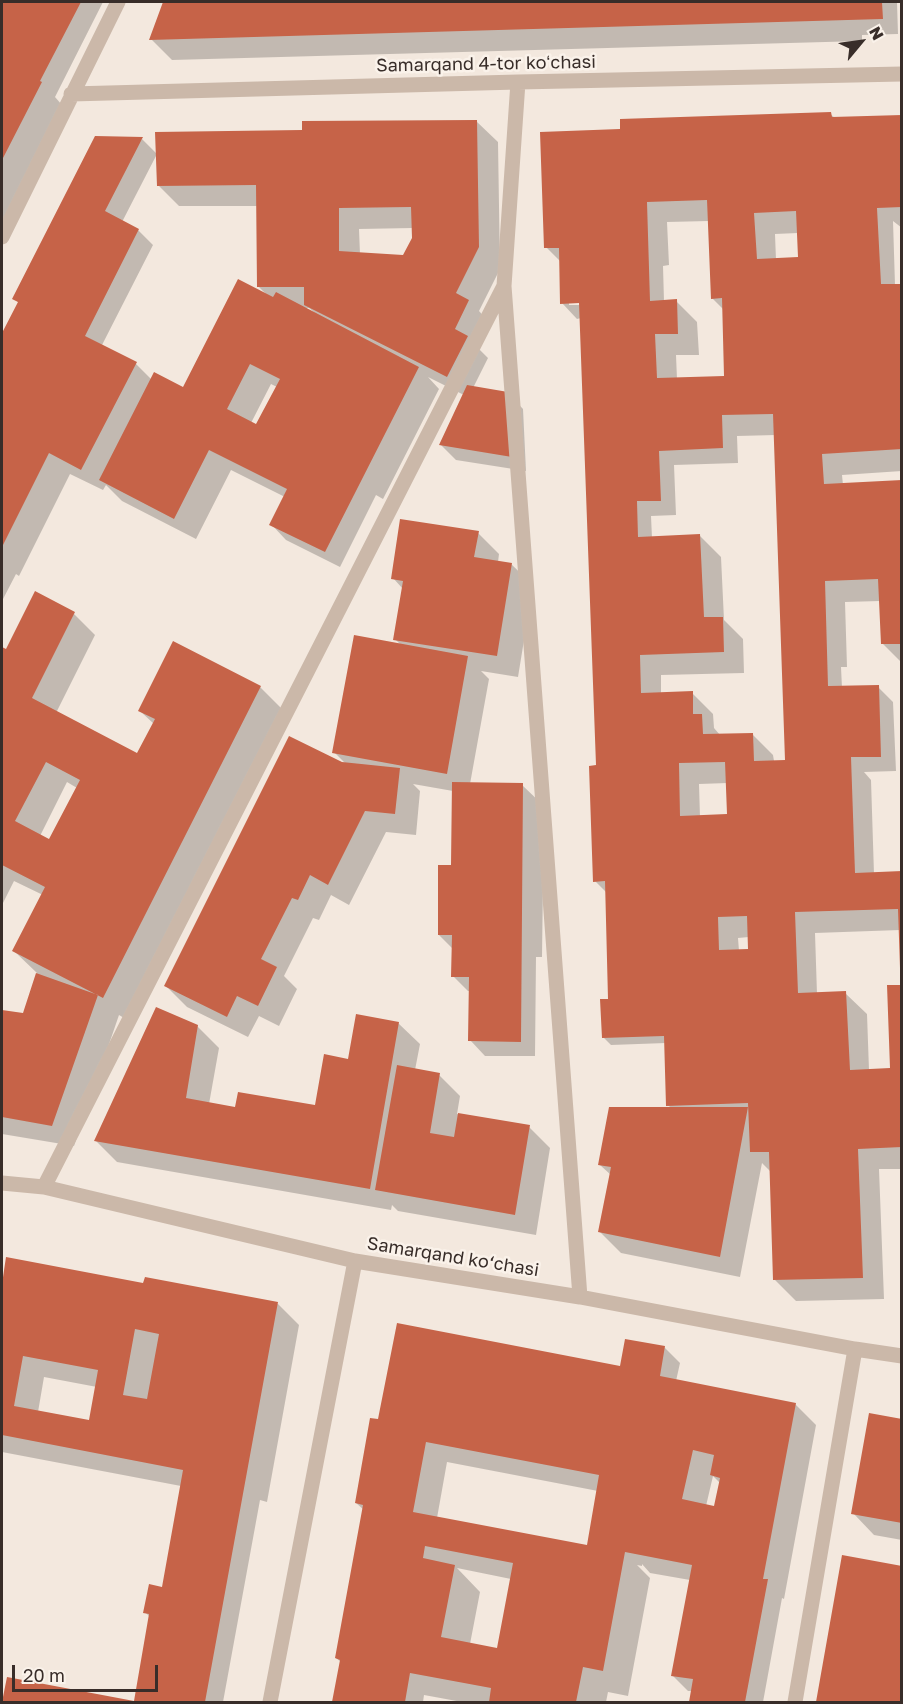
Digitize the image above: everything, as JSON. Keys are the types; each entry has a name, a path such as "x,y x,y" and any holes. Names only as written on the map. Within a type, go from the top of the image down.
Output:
{"street":[{"path":"2,237 118,2"},
{"name":"Samarqand 4-tor koʻchasi","path":"71,94 902,74"},
{"path":"518,82 504,286 580,1297"},
{"path":"44,1187 504,286"},
{"name":"Samarqand ko‘chasi","path":"2,1183 44,1187 355,1261 580,1297 902,1356"},
{"path":"270,1702 355,1261"},
{"path":"795,1702 855,1349"}],"building":[{"path":"2,2 81,2 2,160"},
{"path":"163,2 882,2 883,19 149,40"},
{"path":"831,112 832,117 902,115 902,207 877,208 881,284 902,284 902,449 822,454 824,484 902,480 902,644 881,644 878,579 825,581 828,686 879,685 881,757 851,757 855,873 902,871 902,968 900,968 898,909 795,912 798,993 846,991 850,1070 890,1068 887,985 902,985 902,1147 858,1149 863,1278 773,1280 769,1152 750,1152 748,1103 666,1106 664,1036 602,1038 600,999 608,999 605,881 593,882 589,766 596,765 579,303 560,304 559,248 544,248 540,132 620,129 620,119","holes":["707,200 711,299 722,298 724,376 657,378 655,334 678,334 677,299 650,301 647,202","796,211 798,257 757,259 754,213","773,414 785,760 754,761 753,733 703,734 702,714 693,714 693,691 641,693 640,655 724,652 723,617 704,617 700,534 638,537 637,501 661,501 659,451 723,448 722,415","725,762 727,814 680,816 679,763","747,916 748,949 719,950 718,917"]},
{"path":"477,120 479,247 456,293 469,300 455,329 468,336 447,377 304,305 304,287 257,287 256,185 157,186 155,132 302,130 302,121","holes":["411,207 412,238 403,255 339,251 339,208"]},
{"path":"95,136 143,137 105,211 139,229 85,336 137,362 81,470 49,453 2,547 2,333 18,302 12,299"},
{"path":"238,279 273,297 276,292 419,367 325,552 269,525 287,489 209,450 174,519 99,480 154,372 183,387","holes":["250,364 280,379 256,424 227,409"]},
{"path":"467,385 508,392 512,457 439,445"},
{"path":"400,519 479,531 474,557 512,563 497,656 393,640 403,581 391,579"},
{"path":"35,591 75,612 32,698 137,753 155,719 138,711 173,641 261,686 103,998 12,951 45,887 2,865 2,647 6,649","holes":["46,762 80,780 49,839 15,821"]},
{"path":"354,635 468,656 447,774 332,753"},
{"path":"289,736 342,762 400,768 395,814 365,811 328,885 310,875 298,900 292,898 261,959 277,967 258,1006 237,996 227,1017 164,986"},
{"path":"452,782 523,783 521,1042 468,1041 469,977 451,977 452,935 438,935 438,865 451,865"},
{"path":"36,973 98,995 52,1126 2,1117 2,1010 23,1013"},
{"path":"156,1007 198,1025 186,1098 235,1107 238,1092 315,1105 324,1054 348,1059 356,1014 399,1022 370,1189 94,1141"},
{"path":"397,1065 440,1073 430,1133 454,1137 458,1113 530,1125 515,1215 375,1190"},
{"path":"609,1107 748,1107 720,1257 598,1232 611,1167 598,1165"},
{"path":"6,1257 143,1283 145,1277 278,1302 205,1702 2,1702 7,1677 134,1701 149,1614 143,1613 149,1584 162,1587 183,1470 2,1435 2,1284","holes":["135,1329 159,1334 147,1399 123,1395","23,1356 98,1370 89,1420 14,1406"]},
{"path":"397,1323 620,1366 625,1339 665,1346 660,1376 796,1403 763,1579 768,1579 745,1702 689,1702 693,1679 671,1676 692,1565 625,1552 603,1671 583,1667 576,1702 489,1702 491,1688 410,1673 405,1702 332,1702 340,1660 335,1658 363,1505 355,1503 370,1418 378,1419","holes":["426,1442 599,1475 587,1545 413,1512","693,1450 714,1455 710,1475 720,1478 714,1506 682,1499","425,1546 513,1563 497,1648 441,1637 455,1565 423,1558"]},
{"path":"869,1413 902,1419 902,1523 851,1514"},
{"path":"842,1555 902,1566 902,1702 816,1702"}]}
